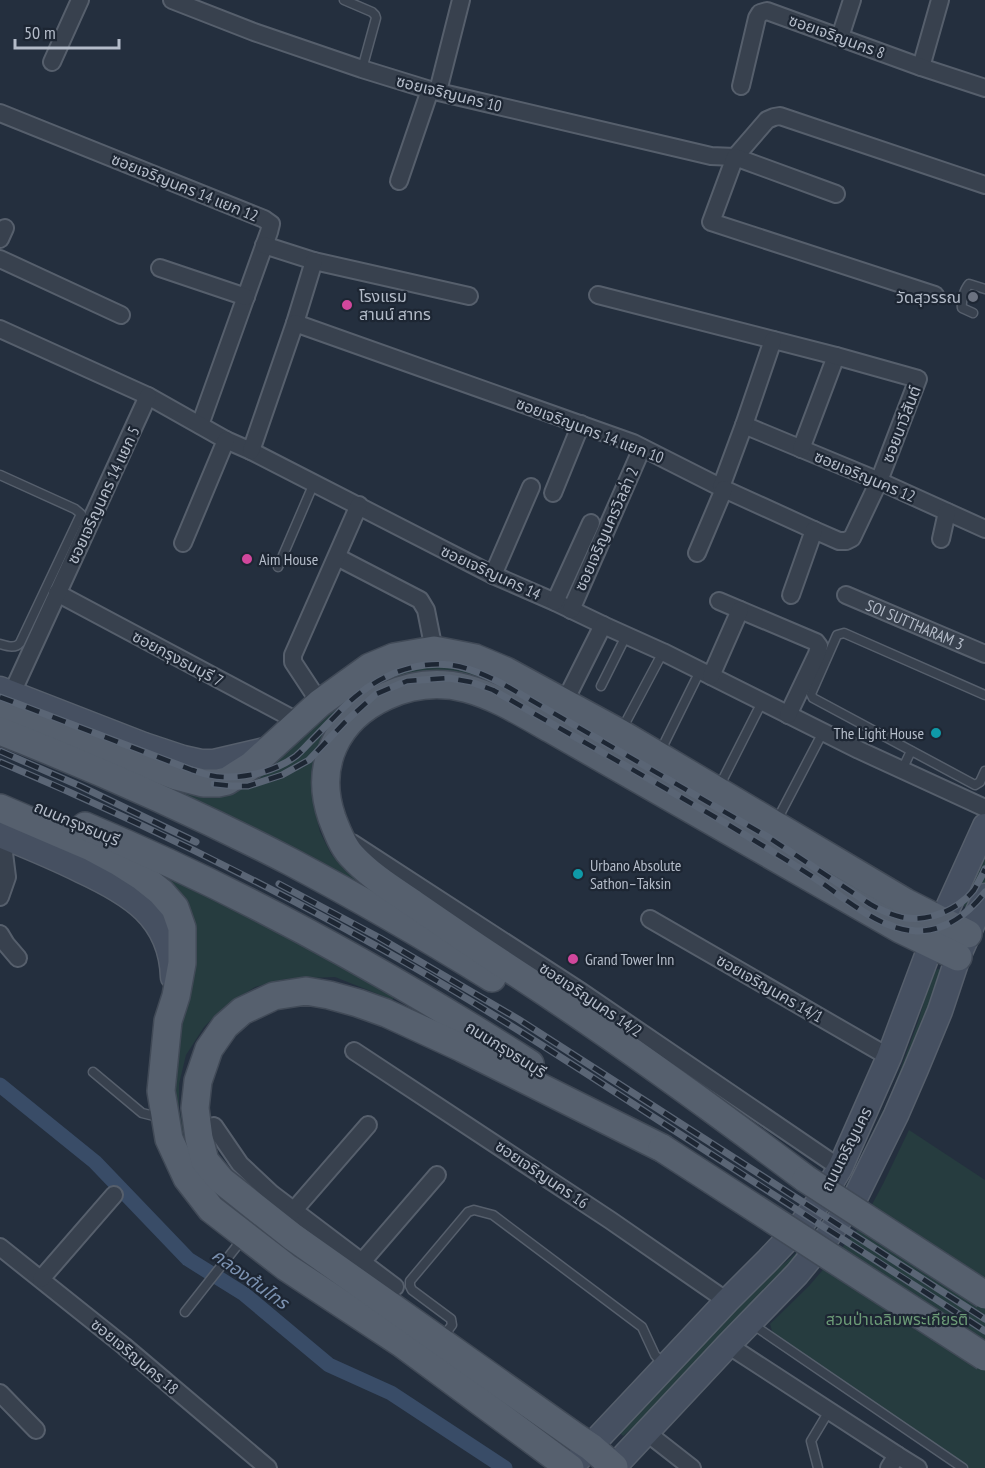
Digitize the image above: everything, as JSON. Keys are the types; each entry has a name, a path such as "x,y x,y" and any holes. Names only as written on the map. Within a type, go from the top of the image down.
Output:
{"main road":[{"path":"4,698 41,724 176,776 203,783 218,783 227,781 244,770 320,703 370,667 394,657 434,650 475,658 506,671 564,702 775,824 895,896 936,933 963,946"},
{"path":"806,1179 633,1052 369,873 350,854 338,835 330,811 325,777 335,742 348,724 362,711 378,700 410,686 458,685 478,691 551,729 900,929 936,933"},
{"path":"551,729 564,702"},
{"path":"0,731 193,813 291,862 388,915 590,1040 985,1295"},
{"name":"ถนนกรุงธนบุรี","path":"0,791 186,870 360,960 523,1059 985,1357"},
{"path":"0,808 91,847 119,862 148,881 175,908 182,927 183,945 178,989 168,1021"},
{"name":"ถนนเจริญนคร","path":"570,1468 801,1225 823,1196 840,1168 889,1057 936,933 985,826"},
{"path":"5,837 116,888 137,902 152,916 162,932 172,962 172,998 161,1091 169,1139 187,1178 211,1209 286,1267 401,1343 570,1468"},
{"name":"ถนนเจริญนคร","path":"613,1468 797,1274 856,1196 916,1069 963,946 985,897"},
{"path":"613,1468 591,1447 440,1340 287,1218 221,1180 205,1161 198,1138 195,1108 198,1081 209,1049 225,1026 242,1011 274,996 306,991 329,995 386,1013 462,1048 662,1148"},
{"path":"339,1302 356,1273"}],"street":[{"path":"52,62 80,0"},
{"name":"ซอยเจริญนคร 10","path":"172,0 254,32 434,91 711,156 735,157 836,194"},
{"path":"399,181 434,91 461,0"},
{"path":"840,37 852,0"},
{"path":"921,67 940,0"},
{"name":"ซอยเจริญนคร 8","path":"741,86 757,18 760,13 767,11 985,88"},
{"name":"ซอยเจริญนคร 14 แยก 12","path":"0,113 264,219 270,224 200,426"},
{"path":"935,295 711,222 735,157 767,120 780,116 985,185"},
{"path":"264,245 314,261 469,296"},
{"path":"0,259 122,315"},
{"path":"251,450 314,261"},
{"path":"160,268 246,297"},
{"name":"ซอยนาวีสันต์","path":"598,295 918,379 879,481"},
{"name":"ซอยเจริญนคร 14 แยก 10","path":"295,323 642,448 722,488 839,541 852,538 879,481"},
{"name":"ซอยเจริญนคร 14","path":"0,329 148,396 226,440 251,450 493,575 663,652 823,732 985,808"},
{"path":"697,553 773,340"},
{"path":"801,449 836,356"},
{"name":"ซอยเจริญนคร 14 แยก 5","path":"4,698 57,593 86,516 148,396"},
{"path":"553,493 580,424"},
{"name":"ซอยเจริญนคร 12","path":"744,425 879,481 985,529"},
{"path":"183,543 226,440"},
{"name":"ซอยเจริญนครวิลล่า 2","path":"571,610 642,448"},
{"path":"493,575 531,487"},
{"path":"320,703 293,662 293,658 359,505"},
{"path":"941,538 947,512"},
{"path":"555,602 591,523"},
{"path":"791,595 813,530"},
{"path":"337,556 420,600 426,610 434,650"},
{"name":"ซอยกรุงธนบุรี 7","path":"57,593 299,722"},
{"name":"SOI SUTTHARAM 3","path":"846,595 985,654"},
{"path":"719,601 816,642 819,646 810,671 788,715"},
{"path":"705,674 740,610"},
{"path":"564,702 603,626"},
{"name":"ซอยเจริญนคร 14/2","path":"338,835 582,989 840,1168"},
{"path":"0,897 7,877 5,837"},
{"name":"ซอยเจริญนคร 14/1","path":"650,919 889,1057"},
{"path":"0,934 18,958"},
{"name":"ซอยเจริญนคร 16","path":"354,1051 728,1301"},
{"path":"214,1126 240,1164 272,1194 287,1218 368,1125"},
{"path":"395,1287 356,1273 437,1176"},
{"path":"41,1279 114,1195"},
{"name":"ซอยเจริญนคร 18","path":"0,1247 124,1346 268,1468"},
{"path":"728,1345 829,1411 893,1462 918,1468"},
{"path":"0,1393 36,1430"},
{"path":"646,1432 692,1468"}],"lane":[{"path":"344,0 372,12 376,18 362,69"},
{"path":"973,313 962,308 961,304 969,284 985,289"},
{"path":"0,475 75,508 86,516 20,643 13,647 0,644"},
{"path":"278,567 314,483"},
{"path":"985,695 844,633 837,635 811,694 813,698 975,785 980,783 985,771"},
{"path":"601,686 626,636"},
{"path":"620,733 663,652"},
{"path":"658,756 705,674"},
{"path":"717,791 762,702"},
{"path":"775,824 823,732"},
{"path":"902,770 911,752"},
{"path":"93,1072 142,1113 154,1116 165,1115"},
{"path":"440,1340 452,1325 451,1319 412,1290 410,1281 468,1212 474,1210 493,1215 642,1327 655,1355 665,1367"},
{"path":"185,1312 245,1235"},
{"path":"750,1323 963,1468"},
{"path":"818,1468 811,1441 829,1411"}],"green space":[{"path":"427,660 478,665 543,703 542,710 489,690 377,695 315,779 315,811 320,832 331,854 358,882 356,887 89,752 210,790 374,674"},
{"path":"985,840 985,893 974,912 957,902"},
{"path":"157,867 395,992 393,1000 335,977 285,979 255,987 224,1007 204,1027 186,1055 179,1084 179,1110 191,1158 336,1280 333,1286 210,1196 188,1169 171,1097 186,959"},
{"path":"938,969 943,971 944,978 848,1195 778,1279 707,1348 649,1413 623,1436 618,1431 764,1280 794,1255 834,1206 851,1177 892,1092 918,1022 933,972"},
{"name":"สวนป่าเฉลิมพระเกียรติ","path":"909,1130 985,1180 985,1468 962,1468 770,1343 774,1337 770,1324 809,1286 860,1227"}],"waterway":[{"name":"คลองต้นไทร","path":"0,1085 95,1162 188,1259 244,1294 329,1365 391,1393 505,1468"}],"railway":[{"path":"0,697 192,770 215,776 232,777 252,775 280,766 296,756 355,697 380,680 421,666 436,664 459,666 510,688 768,837 870,904 889,913 901,917 921,918 951,909 960,904 974,890 985,869"},
{"path":"214,784 248,786 282,775 309,760 345,722 376,694 407,681 449,678 471,682 493,690 727,824 805,872 863,912 889,925 916,931 946,925 964,914 985,892"},
{"path":"0,751 80,786 196,842"},
{"path":"0,762 210,859 314,912 415,968 568,1062 985,1331"},
{"path":"279,884 380,938 518,1019 985,1319"}],"place":[{"name":"วัดสุวรรณ","path":"973,297"},
{"name":"โรงแรม สานน์ สาทร","path":"347,305"},
{"name":"Aim House","path":"247,559"},
{"name":"The Light House","path":"936,733"},
{"name":"Urbano Absolute Sathon–Taksin","path":"578,874"},
{"name":"Grand Tower Inn","path":"573,959"}]}
